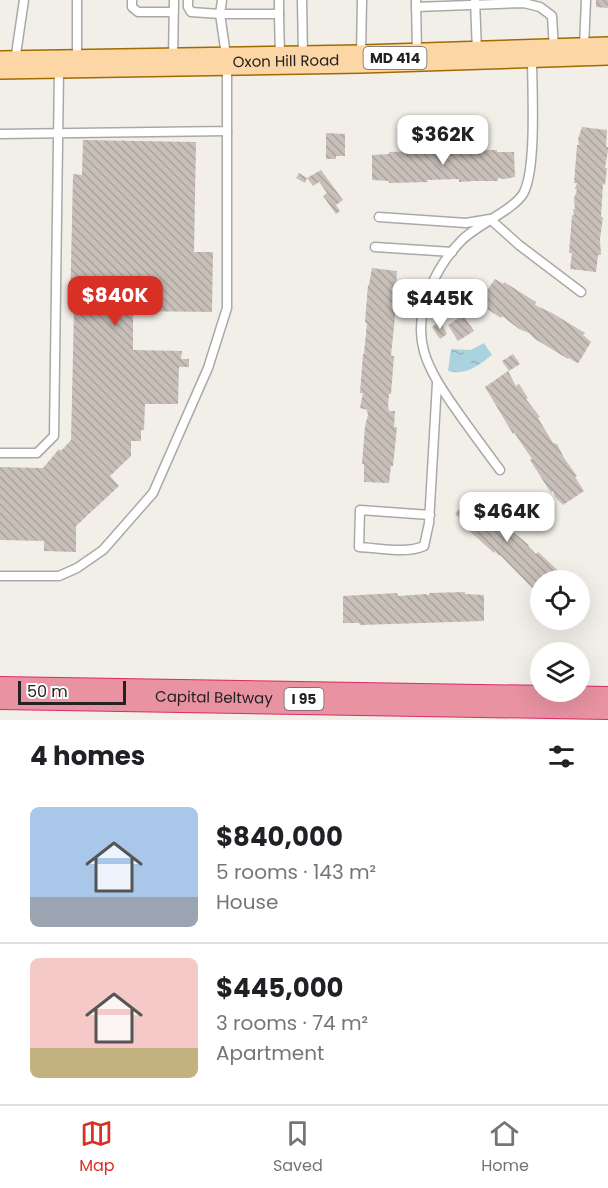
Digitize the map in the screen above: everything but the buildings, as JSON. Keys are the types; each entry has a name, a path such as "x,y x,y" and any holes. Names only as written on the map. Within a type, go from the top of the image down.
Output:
{"highway":[{"name":"Capital Beltway","path":"0,693 608,703"}],"main road":[{"name":"Oxon Hill Road","path":"7,65 226,62 596,52"}],"lane":[{"path":"7,65 24,0"},
{"path":"0,453 37,453 54,436 58,134 77,0"},
{"path":"132,0 132,8 138,12 174,12"},
{"path":"173,63 174,0"},
{"path":"188,0 191,12 279,14"},
{"path":"0,576 59,576 77,568 103,550 153,493 208,368 227,308 226,62 220,14 222,0"},
{"path":"279,0 279,14 292,60"},
{"path":"292,60 302,0"},
{"path":"361,59 362,0"},
{"path":"586,0 596,52"},
{"path":"475,2 477,56"},
{"path":"417,57 416,4 535,3 552,16 543,54 528,179 522,195 460,241 435,276 422,310 420,339 430,370 500,470"},
{"path":"0,134 227,131"},
{"path":"379,217 466,223 490,219"},
{"path":"490,219 519,245 581,292"},
{"path":"375,247 452,252"},
{"path":"430,515 360,510 359,547 418,549 424,546 427,540 430,515 437,383"}],"water":[{"path":"484,343 492,355 466,371 448,371 451,349 471,350"}]}
